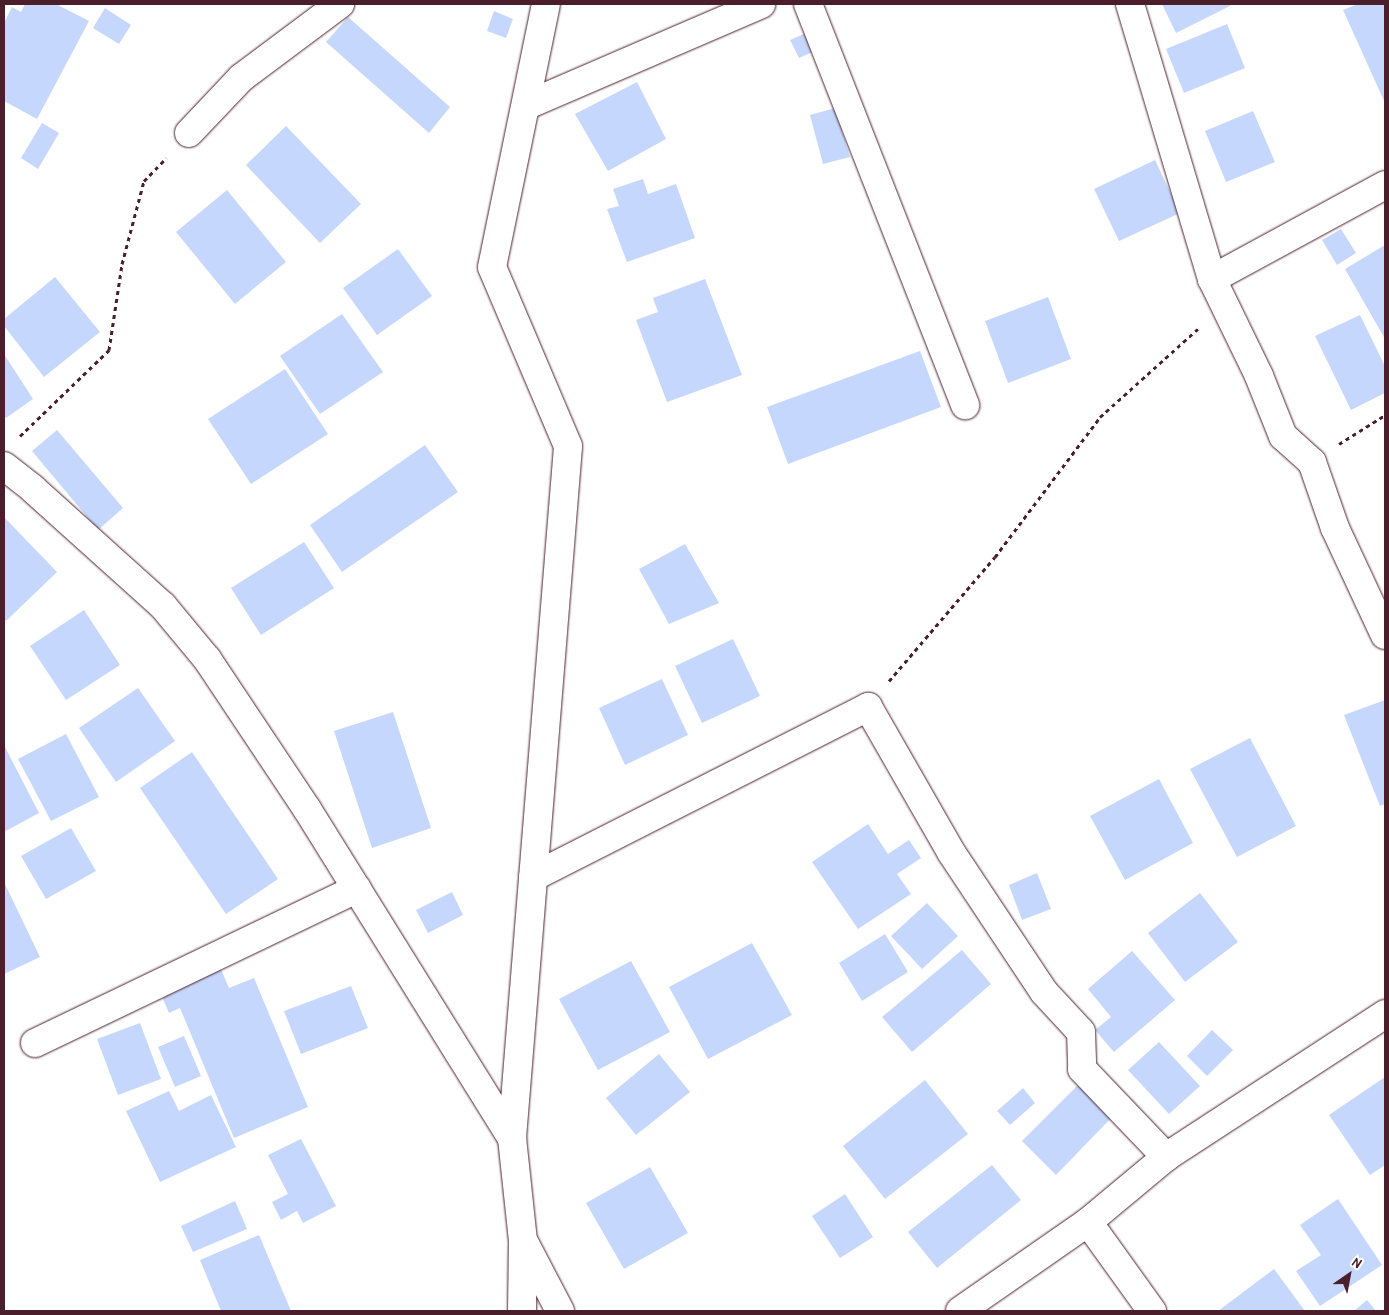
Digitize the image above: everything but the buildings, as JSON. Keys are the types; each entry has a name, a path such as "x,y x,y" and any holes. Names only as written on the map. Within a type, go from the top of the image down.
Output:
{"street":[{"path":"189,133 240,78 340,4"},
{"path":"522,1311 523,1241 512,1138 568,446 492,267 546,4"},
{"path":"526,106 761,4"},
{"path":"808,4 965,405"},
{"path":"1130,4 1212,279 1259,376 1284,436 1312,462 1335,528 1385,635"},
{"path":"1212,279 1385,186"},
{"path":"4,466 75,525 163,606 212,666 357,889 512,1138"},
{"path":"533,877 868,706 957,860 1044,992 1081,1032 1082,1069 1166,1157"},
{"path":"35,1043 357,889"},
{"path":"960,1311 1088,1222 1166,1157 1385,1014"},
{"path":"1088,1222 1152,1311"},
{"path":"523,1241 560,1311"}],"path":[{"path":"16,439 109,350 122,264 144,181 189,133"},
{"path":"868,706 995,557 1100,417 1198,330 1212,279"},
{"path":"1312,462 1385,415"}]}
